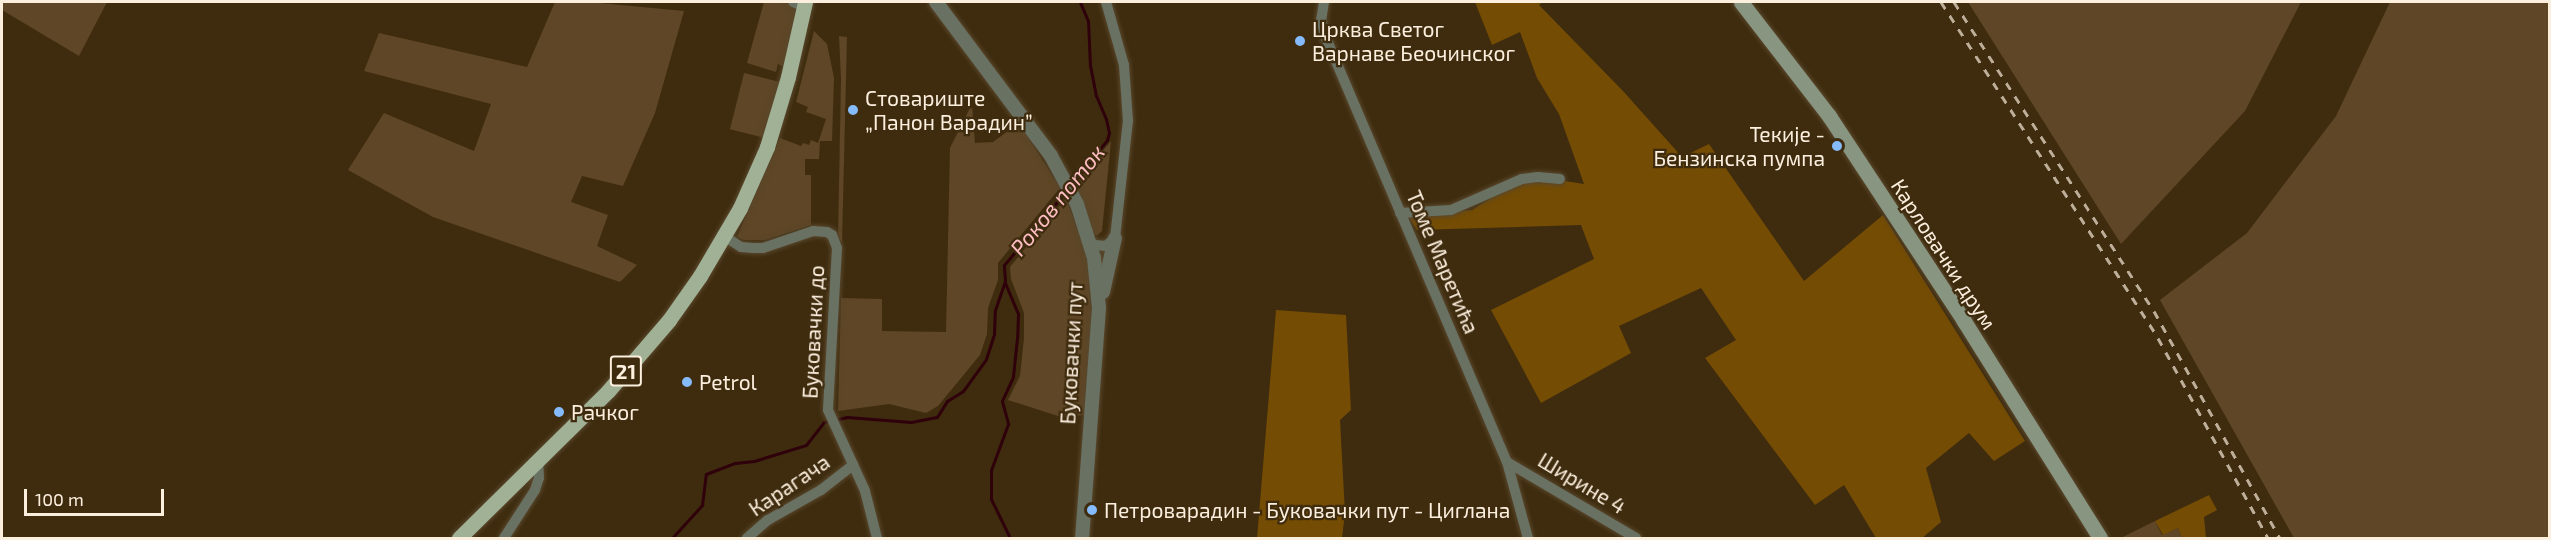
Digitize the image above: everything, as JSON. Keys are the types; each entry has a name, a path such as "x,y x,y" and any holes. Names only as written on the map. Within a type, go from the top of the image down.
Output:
{"main road":[{"name":"Карловачки друм","path":"1741,2 1829,116 1964,321 2100,538"},
{"name":"21","path":"459,538 608,391 654,339 688,295 724,236 767,147 788,77 801,4"}],"street":[{"name":"Буковачки пут","path":"936,2 1035,132 1069,188 1089,241 1097,275 1099,308 1082,538"},
{"path":"1099,308 1115,238 1129,103 1124,65 1106,2"},
{"name":"Томе Маретића","path":"1324,2 1321,20 1326,38 1507,462 1528,538"},
{"path":"1400,213 1451,210 1522,179 1538,177 1560,179"},
{"name":"Буковачки до","path":"724,236 741,247 763,248 813,231 827,232 832,235 837,248 828,410 833,426 865,491 877,538"},
{"path":"1089,241 1106,246 1115,238"},
{"path":"504,538 534,490 539,478 538,459"},
{"name":"Ширине 4","path":"1507,462 1636,538"},
{"name":"Карагача","path":"747,538 768,520 821,490 853,465"}],"shaded area":[{"path":"2,2 107,2 79,56 2,10"},
{"path":"555,2 589,2 684,11 655,113 623,186 582,176 571,202 608,215 597,246 637,265 620,282 433,217 348,170 384,113 474,151 491,104 364,71 379,33 527,67"},
{"path":"764,2 785,2 803,14 786,68 778,64 776,72 747,63"},
{"path":"1475,2 1542,2 1539,5 1623,91 1682,157 1709,144 1804,281 1883,215 2025,441 1994,461 1969,433 1926,468 1941,522 1922,538 1876,538 1844,485 1815,505 1705,358 1736,340 1701,288 1619,326 1631,353 1541,403 1491,310 1594,259 1581,225 1417,230 1407,215 1472,210 1512,185 1559,180 1584,184 1559,114 1537,78 1520,32 1492,45"},
{"path":"1968,2 2301,2 2245,111 2121,244"},
{"path":"2390,2 2549,2 2549,538 2294,538 2160,300 2247,233 2336,116"},
{"path":"814,31 827,44 834,78 832,141 820,141 819,159 805,159 805,175 811,175 811,225 765,240 744,240 737,237 780,138 801,146 803,143 809,145 811,140 818,143 826,119 806,112 808,107 796,102"},
{"path":"839,36 847,37 842,243 838,237 841,79"},
{"path":"744,73 785,83 771,139 730,129"},
{"path":"972,104 975,143 993,142 1019,123 1060,188 998,263 998,280 988,308 987,334 980,355 938,406 926,413 889,404 838,411 841,298 882,299 882,331 946,332 950,148"},
{"path":"1111,141 1102,231 1098,235 1092,235 1074,185"},
{"path":"1066,198 1088,259 1093,307 1085,415 1061,417 1008,400 1020,376 1024,338 1024,313 1011,279 1010,267"},
{"path":"1276,310 1346,315 1351,410 1340,420 1345,513 1342,538 1257,538"},
{"path":"2209,495 2217,510 2204,517 2206,538 2182,538 2178,528 2163,535 2155,521"},
{"path":"2155,521 2162,535 2178,528 2182,538 2121,538"}],"waterway":[{"name":"Роков поток","path":"1072,184 1107,140 1109,133 1106,119 1096,96 1090,66 1088,21 1080,2"},
{"name":"Роков поток","path":"672,538 702,505 706,474 735,463 754,461 806,445 824,422 847,417 911,422 937,417 947,401 963,391 986,359 994,334 995,310 1005,281 1004,265 1066,191"},
{"path":"1005,283 1018,314 1017,338 1013,377 1002,401 1008,424 991,470 991,499 1010,538"}],"railway":[{"path":"1941,2 2158,338 2268,538"},
{"path":"1954,2 2154,311 2280,538"}],"place":[{"name":"Црква Светог Варнаве Беочинског","path":"1300,41"},
{"name":"Стовариште „Панон Варадин”","path":"853,110"},
{"name":"Текије - Бензинска пумпа","path":"1837,146"},
{"name":"Petrol","path":"687,382"},
{"name":"Рачког","path":"559,412"},
{"name":"Петроварадин - Буковачки пут - Циглана","path":"1092,510"}]}
